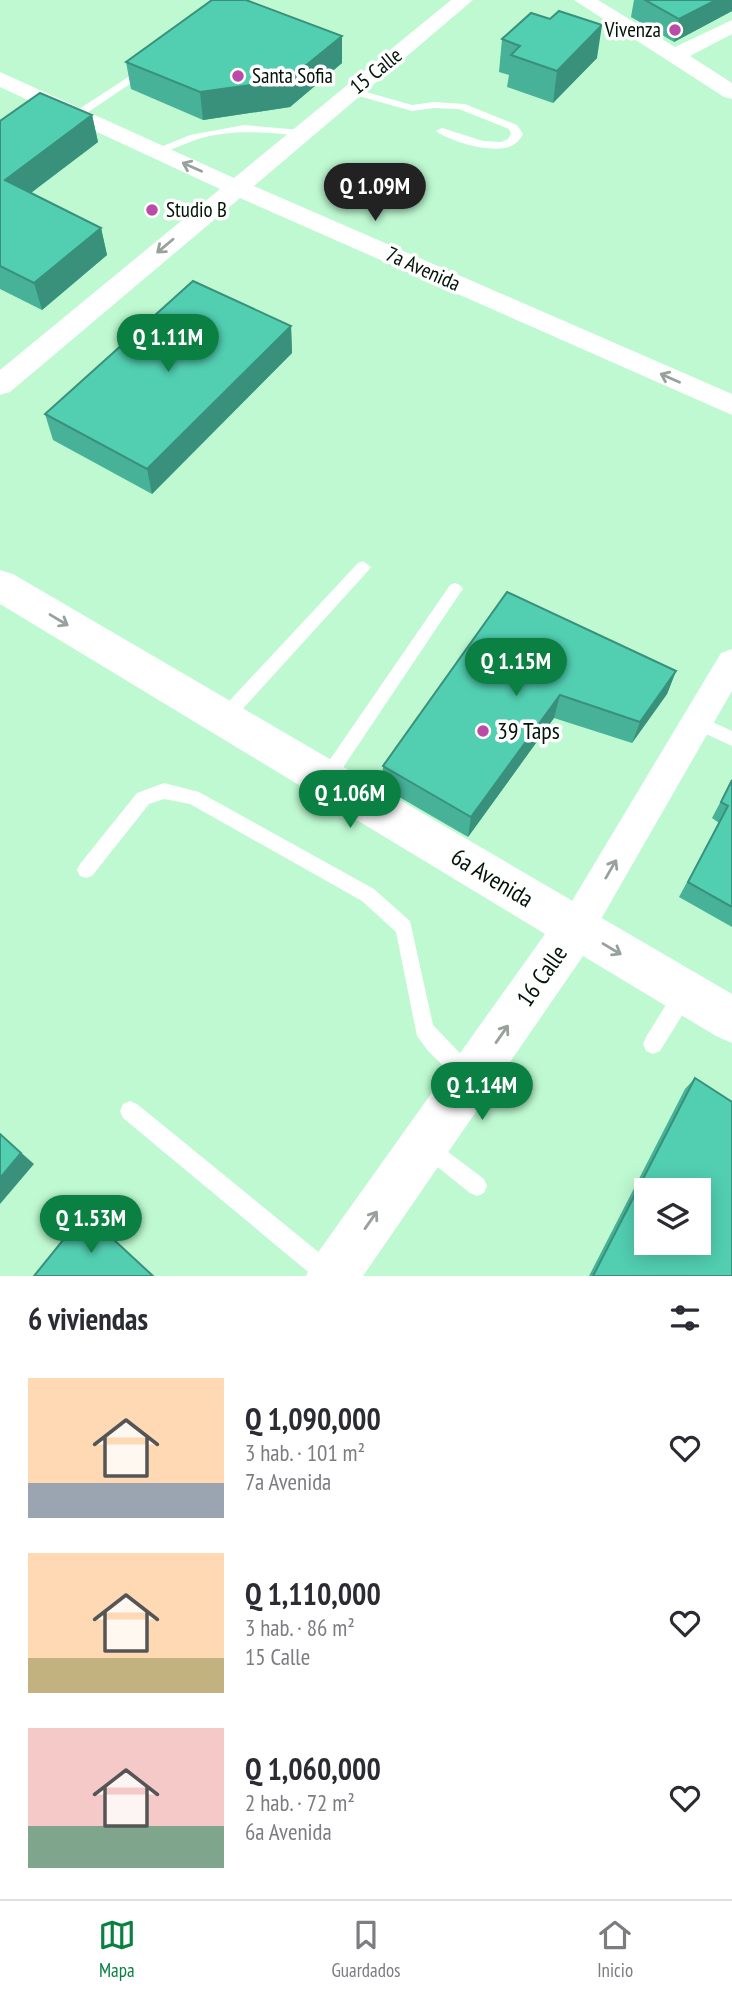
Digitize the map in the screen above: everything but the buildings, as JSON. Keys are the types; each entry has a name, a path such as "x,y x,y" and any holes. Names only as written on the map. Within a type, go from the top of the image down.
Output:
{"street":[{"name":"15 Calle","path":"0,385 463,0"},
{"path":"584,0 732,92"},
{"path":"674,56 732,26"},
{"name":"7a Avenida","path":"0,79 235,187 732,405"},
{"name":"6a Avenida","path":"0,585 732,1020"},
{"name":"16 Calle","path":"331,1276 576,928 732,662"}],"lane":[{"path":"77,115 158,61"},
{"path":"352,91 412,108 434,105 461,106 513,127 517,134 515,140 493,145 442,131"},
{"path":"157,151 194,135 219,130 249,127 301,133"},
{"path":"224,718 363,567"},
{"path":"326,779 455,589"},
{"path":"697,722 732,739"},
{"path":"86,870 143,799 164,791 193,797 368,895 404,927 424,1029 470,1079"},
{"path":"653,1044 685,992"},
{"path":"130,1111 331,1276"},
{"path":"424,1144 477,1186"}],"place":[{"name":"Vivenza","path":"675,30"},
{"name":"Santa Sofia","path":"238,76"},
{"name":"Studio B","path":"152,210"},
{"name":"39 Taps","path":"483,731"}]}
